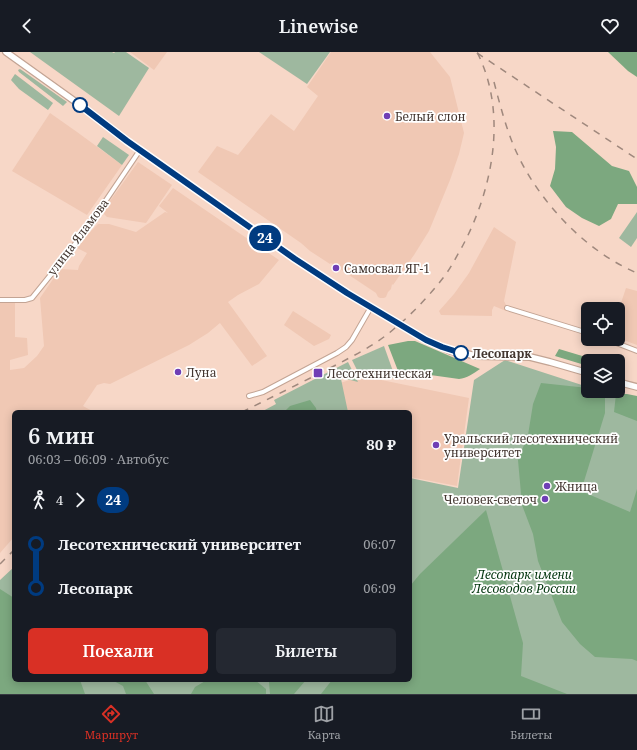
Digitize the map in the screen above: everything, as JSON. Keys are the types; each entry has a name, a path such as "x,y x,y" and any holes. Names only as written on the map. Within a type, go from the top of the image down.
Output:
{"main road":[{"path":"6,52 140,150 295,259 347,293 426,340 451,351 476,356 530,357 581,371"},
{"path":"625,384 637,387"}],"street":[{"name":"улица Яламова","path":"0,300 26,300 32,298 70,251 140,150"},
{"path":"249,396 263,392 346,347 352,340 371,307"},
{"path":"507,308 581,331"},
{"path":"624,346 637,351"}],"shaded area":[{"path":"130,52 167,52 154,70"},
{"path":"331,52 430,52 450,77 464,133 459,154 450,180 429,231 384,298 378,297 376,293 310,251 301,243 198,172 217,146 238,155 271,114 294,131 318,96 307,87"},
{"path":"50,113 122,165 87,215 12,171"},
{"path":"138,162 172,185 146,223 107,217 102,212"},
{"path":"173,188 279,260 259,284 228,302 267,356 252,366 220,323 208,333 189,345 110,384 104,383 97,385 83,406 90,410 12,410 12,539 0,553 0,303 15,303 15,337 27,338 28,355 10,360 10,370 24,368 37,356 44,346 40,298 60,269 78,270 87,253 77,248 90,232 98,224 109,224 136,232 165,212 168,213 159,206"},
{"path":"494,227 516,242 504,301 508,307 506,311 494,306 492,316 441,315 439,311 454,294 469,273"},
{"path":"626,288 637,291 637,345 625,341 625,302 621,302"},
{"path":"293,311 331,335 329,339 314,346 284,325"},
{"name":"Уральский лесотехнический университет","path":"362,376 469,398 457,486 412,477 412,410 347,410 340,383"}],"green space":[{"path":"30,52 126,52 149,68 119,116"},
{"path":"259,52 330,52 307,84"},
{"path":"608,52 637,52 637,77 628,71"},
{"path":"20,69 67,102 63,106 19,72 18,70"},
{"path":"15,74 53,103 48,110 19,89 11,80"},
{"path":"553,131 572,132 612,166 629,171 637,187 637,204 618,204 611,219 599,226 582,218 566,207 550,186 555,169 556,147"},
{"path":"103,137 129,155 122,165 97,146"},
{"path":"637,212 637,238 631,247 619,238"},
{"path":"415,341 480,369 470,376 459,379 409,372 400,376 388,345"},
{"path":"384,346 395,377 392,378 359,374 352,360"},
{"path":"559,349 581,356 581,364 555,356"},
{"name":"Лесопарк имени Лесоводов России","path":"505,360 581,385 581,398 625,398 637,401 637,694 0,694 0,580 12,569 12,682 412,682 412,478 458,488 474,380"},
{"path":"348,362 358,382 343,378 341,379 348,410 265,410 276,404 274,400"},
{"path":"541,383 581,387 581,398 605,398 605,413 581,491 630,512 637,489 637,661 632,659 595,657 580,644 562,622 538,561 533,534 522,505 518,460 528,435 533,404"},
{"path":"625,394 637,396 637,421 614,412 616,398 625,398"},
{"path":"310,400 316,410 286,410 290,406"},
{"path":"486,510 523,643 521,676 567,694 321,694 330,682 412,682 412,584"},
{"path":"0,589 12,597 12,682 81,682 85,694 0,694"},
{"path":"116,682 146,682 154,694 126,694 123,686"},
{"path":"204,682 257,682 266,689 266,694 191,694 195,687"},
{"path":"269,682 304,682 294,694 270,694"}],"railway":[{"path":"246,410 342,362 381,339 414,310 443,278 462,247 473,224 482,201 489,176 493,151 494,125 492,100 487,76 477,52"},
{"path":"477,53 637,159"},
{"path":"494,82 503,116 515,149 536,187 565,222 582,238 599,252 637,273"},
{"path":"0,564 12,552"}],"bus line":[{"name":"24","path":"80,105 127,141 295,259 347,293 426,340 451,351 461,353"}],"place":[{"name":"Белый слон","path":"387,116"},
{"name":"Самосвал ЯГ-1","path":"336,268"},
{"name":"Лесопарк","path":"461,353"},
{"name":"Луна","path":"178,372"},
{"name":"Лесотехническая","path":"318,373"},
{"name":"Уральский лесотехнический университет","path":"436,445"},
{"name":"Жница","path":"547,486"},
{"name":"Человек-светоч","path":"545,499"}]}
